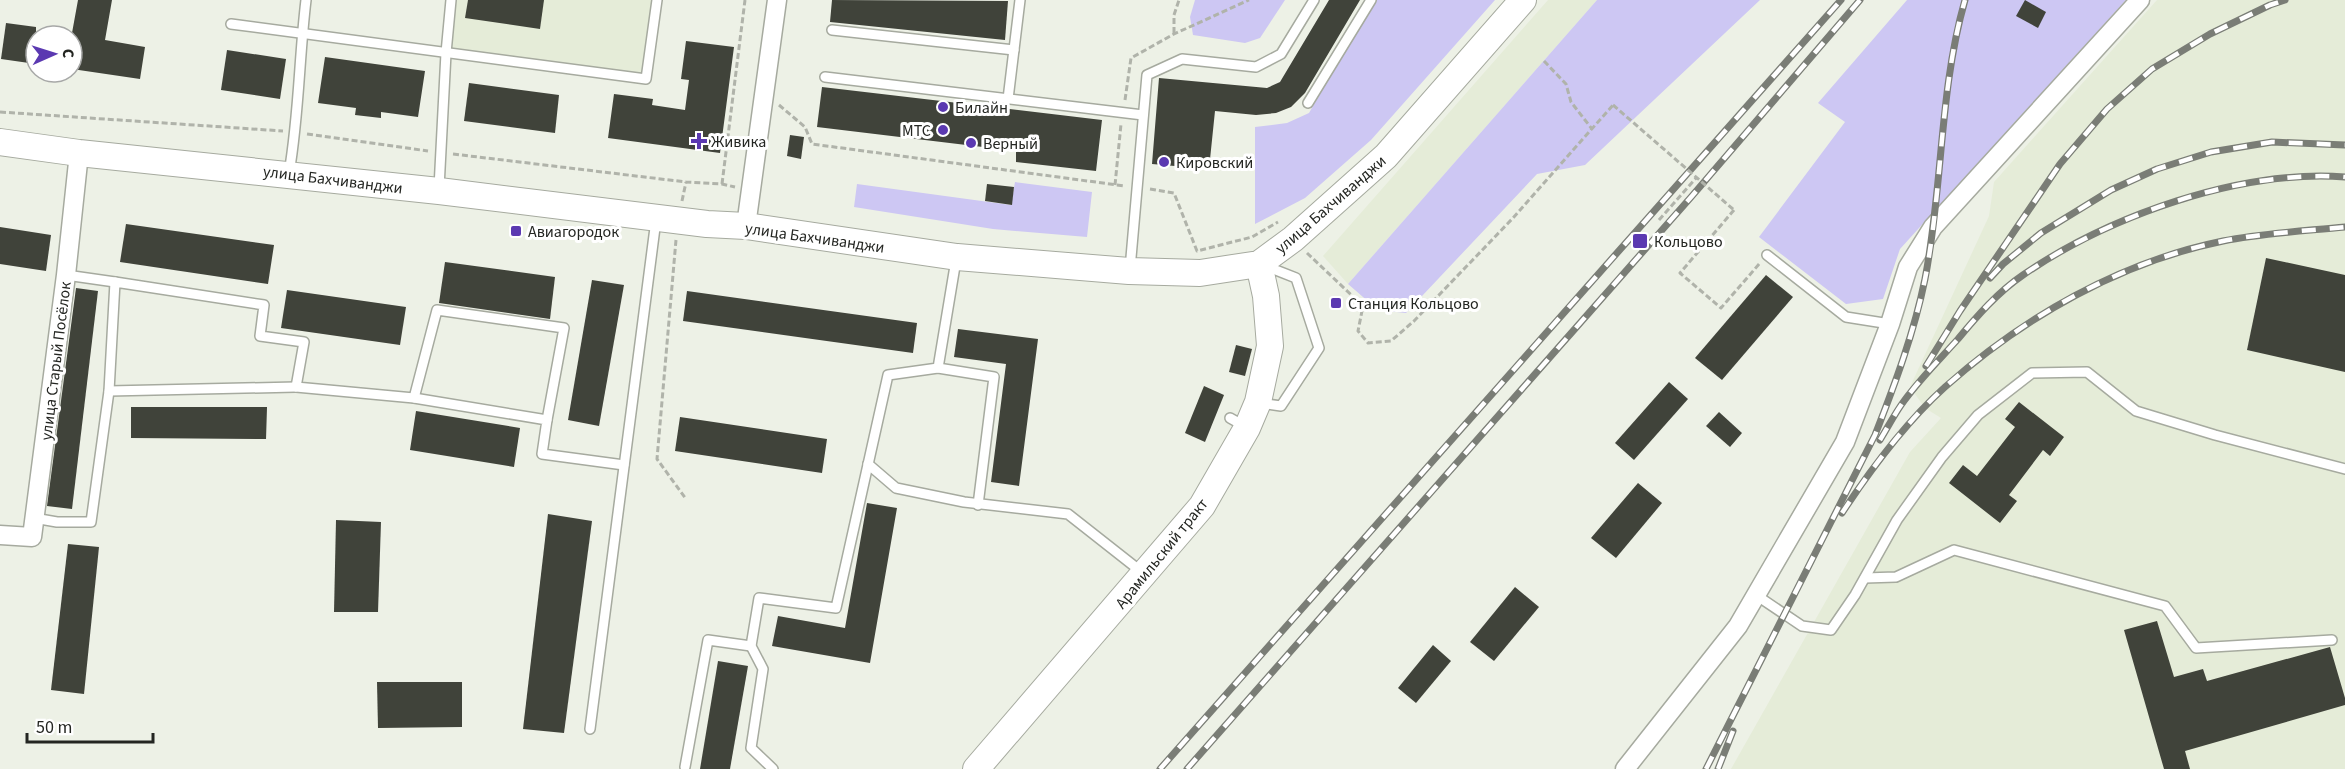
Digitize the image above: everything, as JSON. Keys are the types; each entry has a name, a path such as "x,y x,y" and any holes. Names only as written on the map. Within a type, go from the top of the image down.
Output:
{"main road":[{"name":"улица Бахчиванджи","path":"0,142 79,153 289,173 667,219 746,226 957,257 1129,271 1200,273 1259,264 1283,228 1386,156 1523,0"},
{"name":"Арамильский тракт","path":"976,769 1202,506 1239,423 1258,402 1270,346 1266,296 1259,264"}],"street":[{"path":"746,226 777,0"},
{"path":"1625,769 1738,626 1845,442 1890,324 1908,267 1933,227 2140,0"},
{"name":"улица Старый Посёлок","path":"0,535 32,537 66,275 79,153"}],"lane":[{"path":"289,173 297,132 306,0"},
{"path":"439,191 451,0"},
{"path":"231,24 646,79 657,0"},
{"path":"1008,99 1020,0"},
{"path":"1129,271 1147,75 1182,59 1256,67 1281,54 1314,0"},
{"path":"1308,103 1371,0"},
{"path":"832,30 1014,50"},
{"path":"825,77 1143,115"},
{"path":"590,729 624,465 667,219"},
{"path":"1767,255 1846,317 1890,324"},
{"path":"938,368 957,257"},
{"path":"1258,402 1281,406 1319,348 1296,278 1259,264"},
{"path":"66,275 264,305 260,336 304,342 296,387"},
{"path":"34,518 57,522 91,522 109,391 115,282"},
{"path":"414,398 437,310 564,328 542,454 624,465"},
{"path":"773,769 751,748 763,669 751,646 759,598 836,608 888,375 938,368 994,377 978,505"},
{"path":"1756,595 1802,626 1831,630 1897,520 1942,457 1978,415 2032,373 2086,372 2136,411 2215,435 2345,469"},
{"path":"109,391 296,387 414,398 547,420"},
{"path":"868,464 896,488 978,505 1068,514 1145,574"},
{"path":"1864,578 1896,577 1953,550 2165,606 2196,648 2332,640"},
{"path":"685,767 708,640 751,646"}],"path":[{"path":"722,184 745,0"},
{"path":"1174,34 1174,15 1179,0"},
{"path":"1544,61 1566,84 1571,102 1592,129"},
{"path":"776,116 778,104 805,127 812,144 1173,192 1197,251 1283,228 1363,306 1358,331 1368,343 1390,341 1414,321 1496,235 1613,105 1734,210 1680,273 1721,308 1767,255"},
{"path":"0,112 297,132 442,153 686,182 722,184 750,191"},
{"path":"1659,220 1697,177"},
{"path":"686,182 667,219 657,459 686,499"}],"shaded area":[{"path":"455,0 653,0 642,74 450,50"},
{"path":"1195,0 1285,0 1260,38 1245,43 1193,35 1190,17"},
{"path":"1374,0 1495,0 1371,140 1305,198 1255,224 1255,127 1287,123 1309,113"},
{"path":"1548,0 1597,0 1348,284 1323,256"},
{"path":"1597,0 1760,0 1585,165 1537,174 1406,313 1378,310 1348,284"},
{"path":"1907,0 2126,0 1900,249 1883,299 1846,304 1759,237 1845,122 1818,103"},
{"path":"2157,0 2345,0 2345,769 1731,769 1910,452 1941,418 1925,408 1910,387 1989,216 1994,182"},
{"path":"1015,182 1092,192 1087,237 993,229 854,207 857,184 1011,205"}],"building":[{"path":"78,0 112,0 105,40 145,47 140,79 84,71 84,24 74,24"},
{"path":"468,0 544,0 540,29 465,18"},
{"path":"832,0 1008,1 1005,40 830,22"},
{"path":"1329,0 1360,0 1305,93 1291,107 1276,113 1256,115 1215,111 1209,169 1152,164 1159,78 1267,88 1280,82"},
{"path":"2025,0 2046,12 2038,28 2016,16"},
{"path":"6,23 24,25 24,62 1,59"},
{"path":"686,41 734,47 720,153 608,138 614,94 653,99 652,105 685,110 689,80 681,79"},
{"path":"227,50 286,59 280,99 221,90"},
{"path":"325,57 425,71 418,117 381,112 381,118 355,115 356,108 318,103"},
{"path":"469,83 559,95 555,133 464,121"},
{"path":"822,87 1102,120 1096,171 1016,162 1016,151 817,127"},
{"path":"790,135 804,137 801,159 787,156"},
{"path":"987,184 1014,187 1012,205 985,201"},
{"path":"126,224 274,245 268,284 120,262"},
{"path":"0,227 51,235 46,271 0,264"},
{"path":"2266,258 2345,275 2345,372 2247,350"},
{"path":"445,262 555,277 550,319 439,303"},
{"name":"Кольцово","path":"1766,275 1793,297 1722,380 1695,358"},
{"path":"592,280 624,285 599,426 568,420"},
{"path":"76,288 98,291 72,509 47,506"},
{"path":"287,290 406,307 400,345 281,328"},
{"path":"687,291 917,323 913,353 683,321"},
{"path":"958,329 1038,339 1019,486 991,482 1006,364 954,357"},
{"path":"1236,345 1252,349 1245,376 1229,372"},
{"path":"1669,382 1688,399 1634,460 1615,443"},
{"path":"1204,386 1224,395 1205,442 1185,433"},
{"path":"2019,402 2064,437 2050,456 2043,450 2009,495 2017,501 2000,523 1949,483 1963,465 1977,476 2015,427 2005,419"},
{"path":"131,407 267,407 266,439 131,438"},
{"path":"416,411 520,428 514,467 410,450"},
{"path":"1719,412 1742,433 1730,447 1706,426"},
{"path":"680,417 827,439 822,473 675,451"},
{"path":"1638,483 1662,503 1616,558 1591,538"},
{"path":"867,503 897,508 870,663 772,646 778,616 845,628"},
{"path":"548,514 592,521 564,733 523,729"},
{"path":"336,520 381,522 378,612 334,612"},
{"path":"68,544 99,547 84,694 51,690"},
{"path":"1515,587 1539,607 1494,661 1470,642"},
{"path":"2157,621 2174,677 2203,669 2207,681 2330,647 2345,705 2185,751 2190,769 2164,769 2124,630"},
{"path":"1433,645 1451,661 1416,703 1398,688"},
{"path":"718,661 748,666 730,769 700,769"},
{"path":"377,682 462,682 462,727 378,728"}],"railway":[{"path":"1160,769 1841,0"},
{"path":"1187,769 1692,196 1860,0"},
{"path":"1706,769 1875,435 1890,397 1925,279 1931,244 1950,69 1965,0"},
{"path":"1926,366 1960,311 2060,164 2107,109 2152,69 2210,34 2285,0"},
{"path":"1990,278 2003,264 2041,233 2111,190 2157,169 2211,152 2272,142 2345,145"},
{"path":"1880,440 1910,393 1988,305 2023,275 2057,254 2135,216 2220,189 2305,176 2345,177"},
{"path":"1842,513 1890,447 1945,387 2007,338 2075,296 2111,278 2185,250 2253,236 2345,227"},
{"path":"1718,769 1733,731"}],"place":[{"name":"Билайн","path":"943,107"},
{"name":"МТС","path":"943,130"},
{"name":"Живика","path":"699,141"},
{"name":"Верный","path":"971,143"},
{"name":"Кировский","path":"1164,162"},
{"name":"Авиагородок","path":"516,231"},
{"name":"Кольцово","path":"1640,241"},
{"name":"Станция Кольцово","path":"1336,303"}]}
